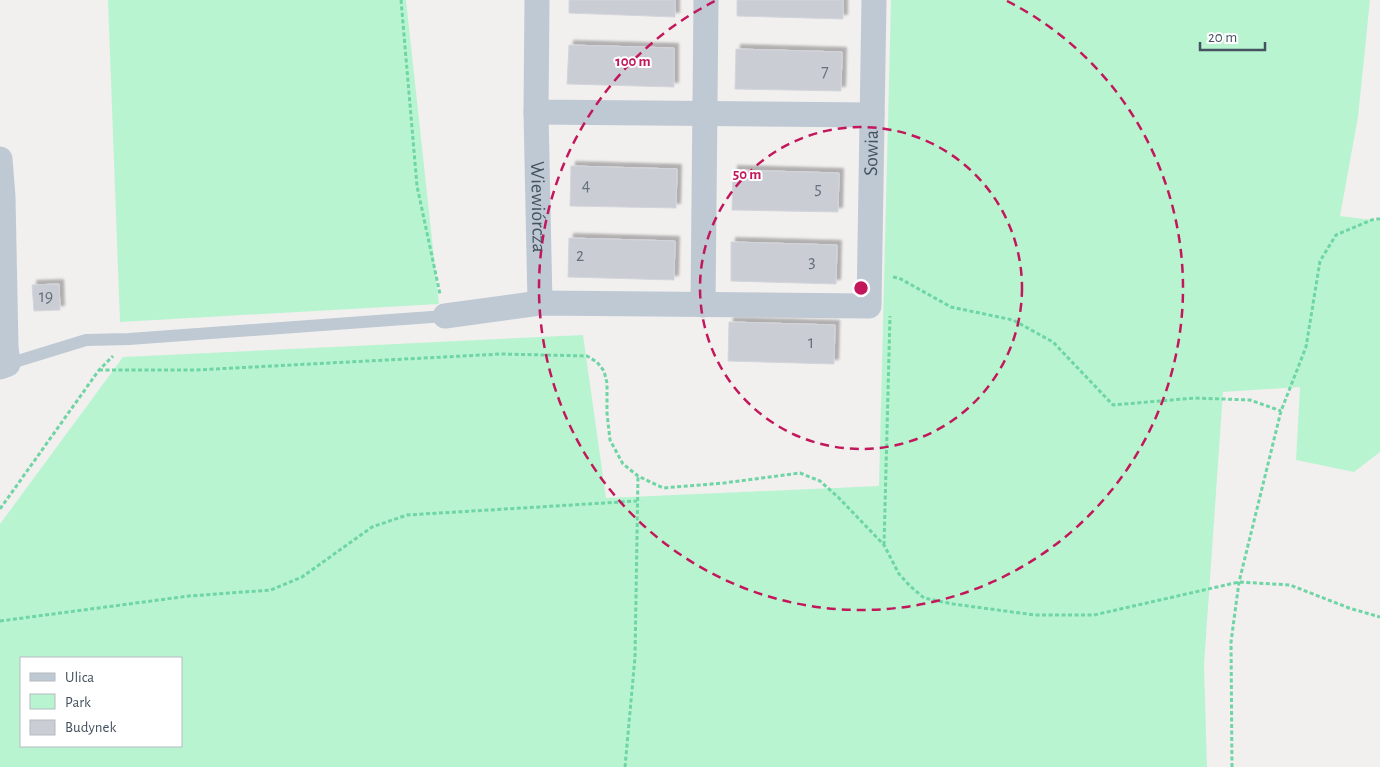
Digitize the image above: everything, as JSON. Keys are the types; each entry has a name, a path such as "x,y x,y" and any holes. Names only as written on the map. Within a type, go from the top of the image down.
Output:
{"street":[{"name":"Wiewiórcza","path":"537,0 536,112 540,303"},
{"path":"703,305 706,0"},
{"name":"Sowia","path":"874,0 869,276 879,310"},
{"path":"536,112 872,115"},
{"path":"0,159 3,197 6,347 4,365"},
{"path":"445,316 540,303 879,310"}],"lane":[{"path":"4,365 86,340 129,339 445,316"}],"path":[{"path":"400,0 417,186 445,316"},
{"path":"1232,767 1231,642 1239,582 1281,411 1306,348 1320,261 1336,235 1374,219 1380,219"},
{"path":"869,276 899,278 950,307 1013,320 1053,342 1113,405 1195,398 1250,400 1281,411"},
{"path":"879,310 884,545"},
{"path":"0,509 99,370 129,339"},
{"path":"99,370 196,370 501,354 587,356 597,362 604,371 608,383 607,413 610,440 622,464 638,476 663,488 800,473 820,481 884,545 899,574 924,598 953,604 1034,615 1094,615 1239,582 1290,585 1349,608 1380,617"},
{"path":"625,767 636,657 638,476"},
{"path":"0,621 189,596 271,590 302,577 372,527 406,515 637,501"}],"green space":[{"path":"108,0 406,0 439,304 120,322"},
{"path":"891,0 1370,0 1358,117 1340,216 1380,221 1380,452 1354,472 1296,460 1300,387 1223,392 1204,665 1207,767 0,767 0,524 123,357 583,335 606,498 879,486"}],"building":[{"path":"569,0 675,0 675,17 569,13"},
{"path":"737,0 843,0 843,19 737,16"},
{"path":"569,45 674,48 674,87 567,84"},
{"path":"736,49 842,52 841,91 735,89"},
{"path":"571,166 677,169 676,208 570,206"},
{"path":"733,170 839,173 838,212 732,210"},
{"path":"569,238 675,241 674,280 568,277"},
{"path":"731,242 837,245 836,284 731,281"},
{"path":"59,284 60,310 34,311 32,285"},
{"path":"729,322 835,325 834,364 728,361"}]}
